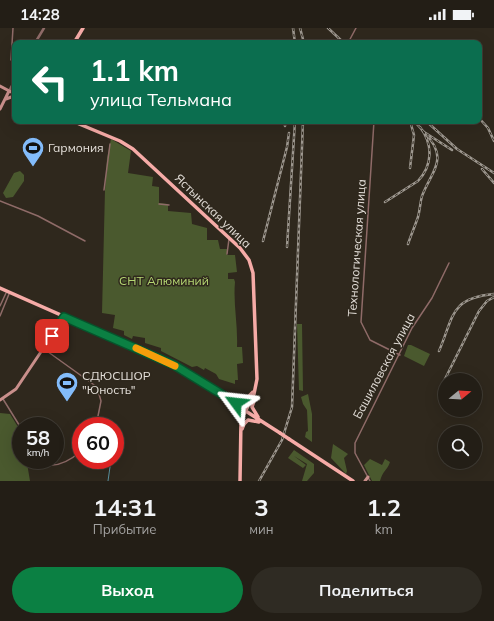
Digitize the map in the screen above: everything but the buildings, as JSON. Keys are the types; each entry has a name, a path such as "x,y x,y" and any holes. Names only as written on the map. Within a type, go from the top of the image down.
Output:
{"main road":[{"path":"76,40 83,28"},
{"path":"0,86 12,94"},
{"path":"0,109 9,91"},
{"path":"5,100 12,96"},
{"name":"Ястынская улица","path":"79,124 116,139 133,149 246,255 254,273 257,384 245,412"},
{"name":"Ястынская улица","path":"83,124 121,140 138,150 240,247 249,258 255,272 259,383 255,398 245,412"},
{"path":"0,289 178,370 354,481"},
{"path":"2,400 16,389 64,318"},
{"path":"231,403 238,403 248,399 253,393 257,384"},
{"path":"255,398 253,410 260,421"},
{"path":"231,403 239,414 241,432 240,481"},
{"path":"241,432 245,412"},
{"path":"241,432 245,422 251,420 260,421"},
{"path":"289,440 350,481"}],"street":[{"path":"12,40 13,28"},
{"path":"37,40 44,28"},
{"path":"350,40 356,28"},
{"path":"11,60 12,44"},
{"path":"9,91 12,86"},
{"name":"Технологическая улица","path":"374,124 361,322 370,340 400,355"},
{"path":"104,190 110,144"},
{"path":"0,201 38,216 85,241"},
{"path":"159,204 169,205"},
{"path":"227,254 229,239"},
{"name":"Башиловская улица","path":"368,480 355,453 354,447 412,328 432,298 449,262"},
{"path":"0,306 8,293"},
{"path":"0,316 8,293"},
{"path":"43,348 97,387 101,401 98,417"},
{"path":"2,400 14,417"}],"green space":[{"name":"СНТ Алюминий","path":"111,139 131,151 128,173 153,177 152,186 159,187 159,203 168,204 168,211 191,213 192,224 207,228 207,240 218,240 220,249 227,249 227,255 235,255 237,272 228,273 228,279 234,279 235,282 237,347 242,347 243,363 237,364 238,380 235,380 235,384 219,379 216,374 205,368 204,370 197,366 192,367 161,351 161,348 145,343 145,338 133,336 132,339 124,335 124,331 113,328 115,315 102,313 105,190 107,158"},
{"path":"20,171 24,175 24,181 13,197 6,198 3,193 14,173"},
{"path":"297,324 302,324 303,391 299,390"},
{"path":"408,345 430,354 424,366 404,356"},
{"path":"308,394 312,414 312,442 305,437 306,432 308,431 307,410 301,397"},
{"path":"0,413 10,414 12,417 12,469 28,469 30,481 0,481"},
{"path":"333,444 348,454 344,458 347,471 346,474 331,458"},
{"path":"294,450 314,464 314,473 307,481 302,481 307,464 294,456 306,465 303,468 288,458"},
{"path":"370,459 382,465 385,459 390,462 380,481 372,481 364,465"}],"waterway":[{"path":"108,481 110,469"}],"railway":[{"path":"293,28 295,40"},
{"path":"300,28 303,40"},
{"path":"328,28 341,40"},
{"path":"482,121 488,128 494,141"},
{"path":"287,247 295,124"},
{"path":"259,481 282,440 292,407 303,124"},
{"path":"410,168 414,135 411,124"},
{"path":"417,124 424,132 452,150"},
{"path":"429,124 457,149 494,173"},
{"path":"385,202 418,181 423,175 429,161 430,154 427,140 420,127"},
{"path":"408,244 418,217 422,196 436,164 436,150 432,141 424,132"},
{"path":"263,241 287,147 289,133"},
{"path":"482,169 494,183"},
{"path":"439,351 451,319 461,305 480,296 494,294"},
{"path":"448,373 479,311 487,301 494,297"}],"slow traffic":[{"path":"136,348 175,366"}],"place":[{"name":"Гармония","path":"33,168"},
{"name":"СДЮСШОР \"Юность\"","path":"67,402"}],"route":[{"path":"52,336 64,317 174,365 232,402 236,403"}]}
